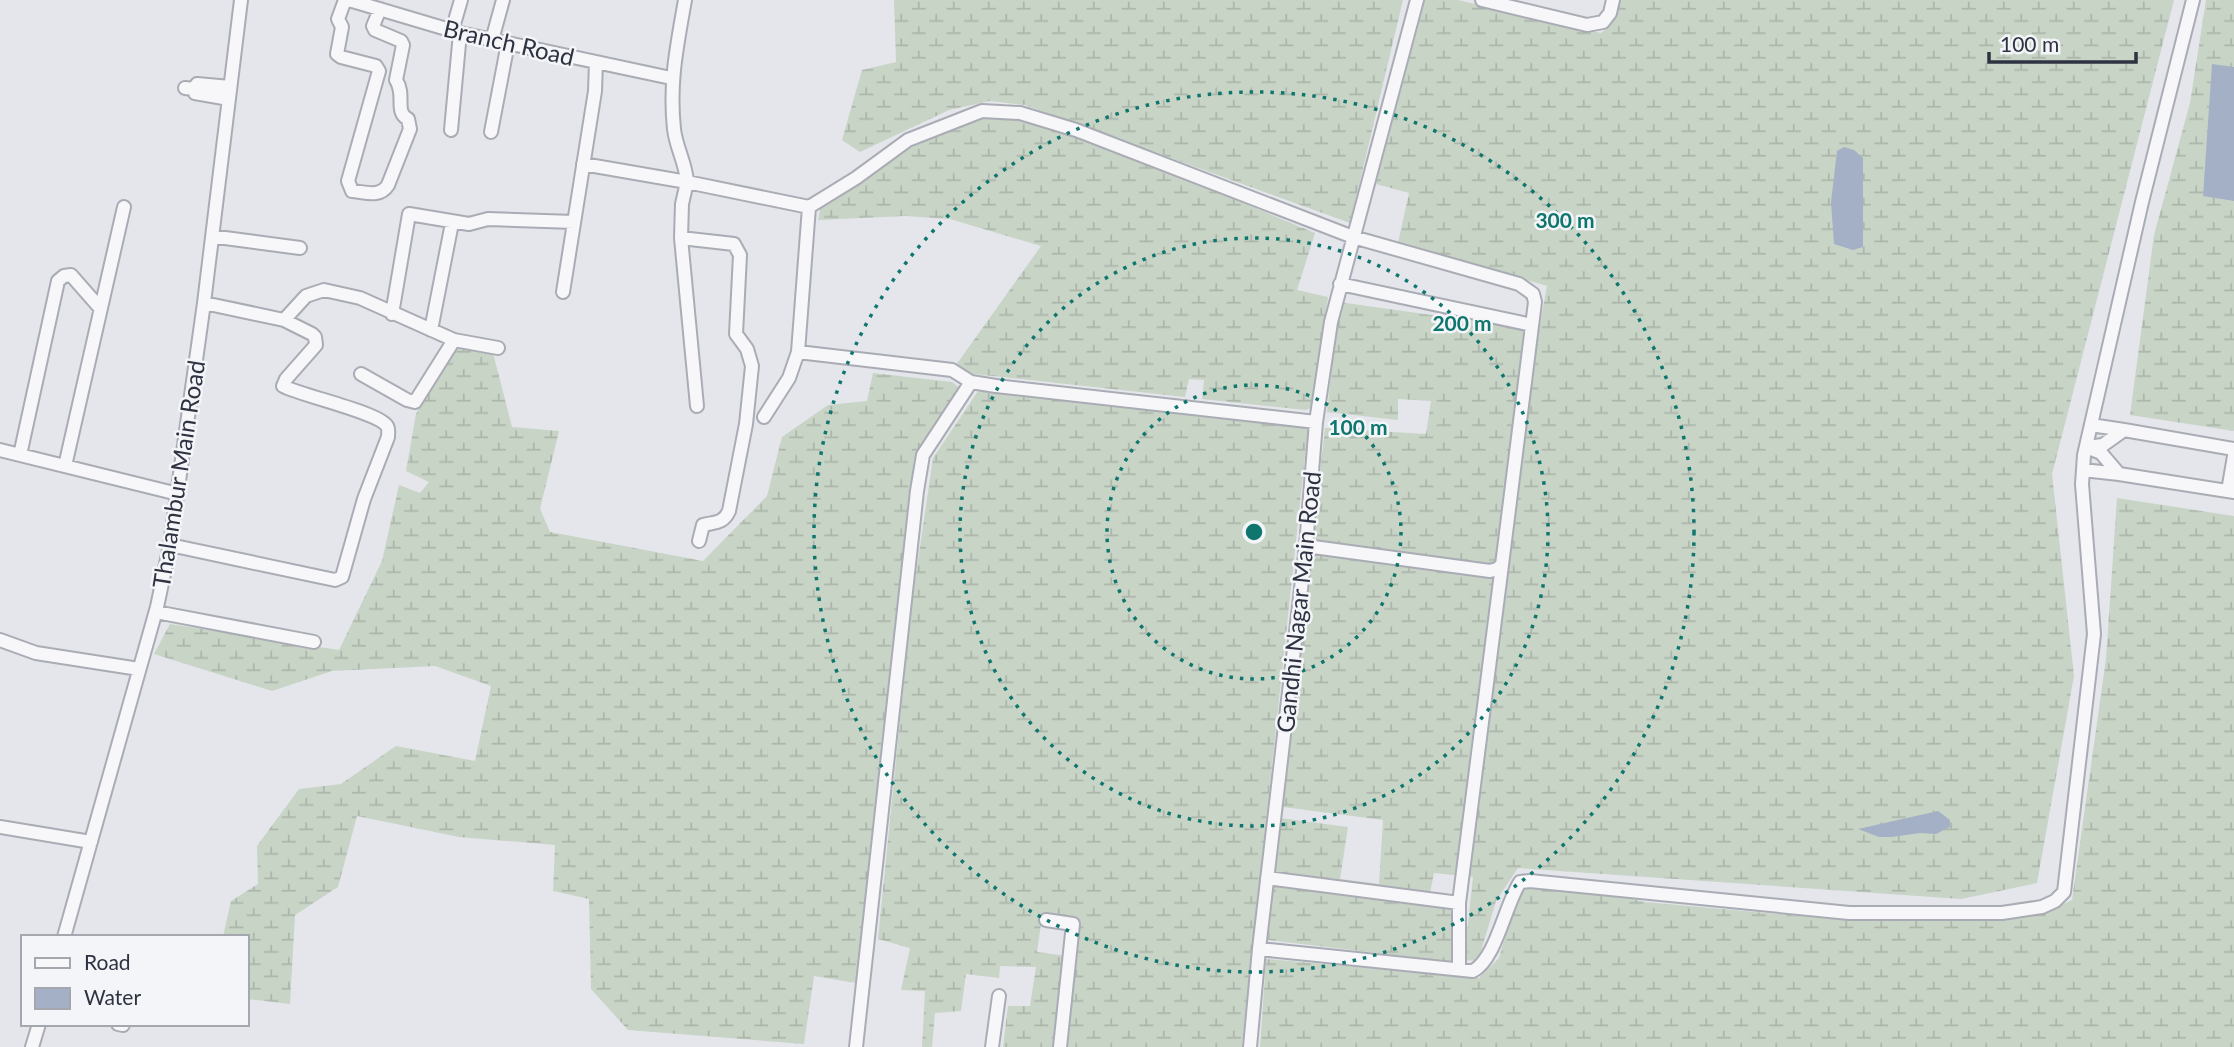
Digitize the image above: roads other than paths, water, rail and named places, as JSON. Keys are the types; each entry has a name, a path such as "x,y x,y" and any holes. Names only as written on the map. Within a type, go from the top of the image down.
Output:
{"street":[{"name":"Thalambur Main Road","path":"65,935 156,612 170,545 204,303 241,0"},
{"path":"347,0 338,19 342,27 337,54 376,66 380,76 348,180 352,191 378,194 384,192 410,124 400,111 402,92 396,80 404,45 401,41 375,30 373,26 380,9"},
{"name":"Branch Road","path":"347,0 456,32 671,78"},
{"path":"451,130 456,32 461,0"},
{"path":"492,40 503,0"},
{"path":"685,0 671,78 674,132 687,169 681,238 697,407"},
{"name":"Gandhi Nagar Main Road","path":"1250,1047 1306,546 1316,422 1331,322 1417,0"},
{"path":"1482,0 1587,25 1603,22 1610,13 1613,0"},
{"path":"1259,949 1473,971 1482,966 1488,957 1512,895 1520,882 1530,881 1849,913 2001,913 2042,907 2055,901 2064,892 2094,634 2082,484 2086,447 2142,202 2193,0"},
{"path":"491,132 508,43"},
{"path":"563,292 595,91 596,62"},
{"path":"380,76 396,80"},
{"path":"190,88 195,93 230,93"},
{"path":"583,164 810,207 908,140 982,111 1020,113 1076,130 1353,237 1519,284 1533,295 1535,302 1459,903 1459,969"},
{"path":"65,466 124,207"},
{"path":"764,417 789,378 798,352 810,207"},
{"path":"392,314 409,214 469,224 488,219 574,222"},
{"path":"431,330 452,223"},
{"path":"212,238 300,248"},
{"path":"681,238 734,244 738,249 740,255 736,334 747,349 752,366 746,424 729,511 716,524 703,526 699,541"},
{"path":"20,455 58,281 71,275 100,308"},
{"path":"1340,284 1532,325"},
{"path":"284,320 306,296 324,290 360,298 454,340 498,348"},
{"path":"170,545 335,580 342,577 364,499 388,437 385,423 355,409 283,386 316,345 312,334 284,320 204,303"},
{"path":"361,374 415,402 454,340"},
{"path":"798,352 952,370 971,382 1316,422"},
{"path":"856,1047 923,455 971,382"},
{"path":"2091,425 2234,449"},
{"path":"2086,447 2103,445 2124,430"},
{"path":"2086,447 2101,453 2119,474"},
{"path":"0,450 178,494"},
{"path":"2083,470 2231,492 2234,456"},
{"path":"1306,546 1490,571 1502,565"},
{"path":"156,612 314,642"},
{"path":"0,640 36,653 139,669"},
{"path":"0,827 92,842"},
{"path":"1268,878 1459,903"},
{"path":"1046,920 1073,924 1060,1047"},
{"path":"992,1047 999,996"},
{"path":"32,1047 38,1026"}],"water":[{"path":"2212,64 2234,67 2234,201 2203,196"},
{"path":"1844,147 1854,150 1863,158 1863,247 1853,250 1834,244 1831,202 1837,151"},
{"path":"1938,811 1950,820 1950,827 1936,834 1879,837 1858,829"}]}
